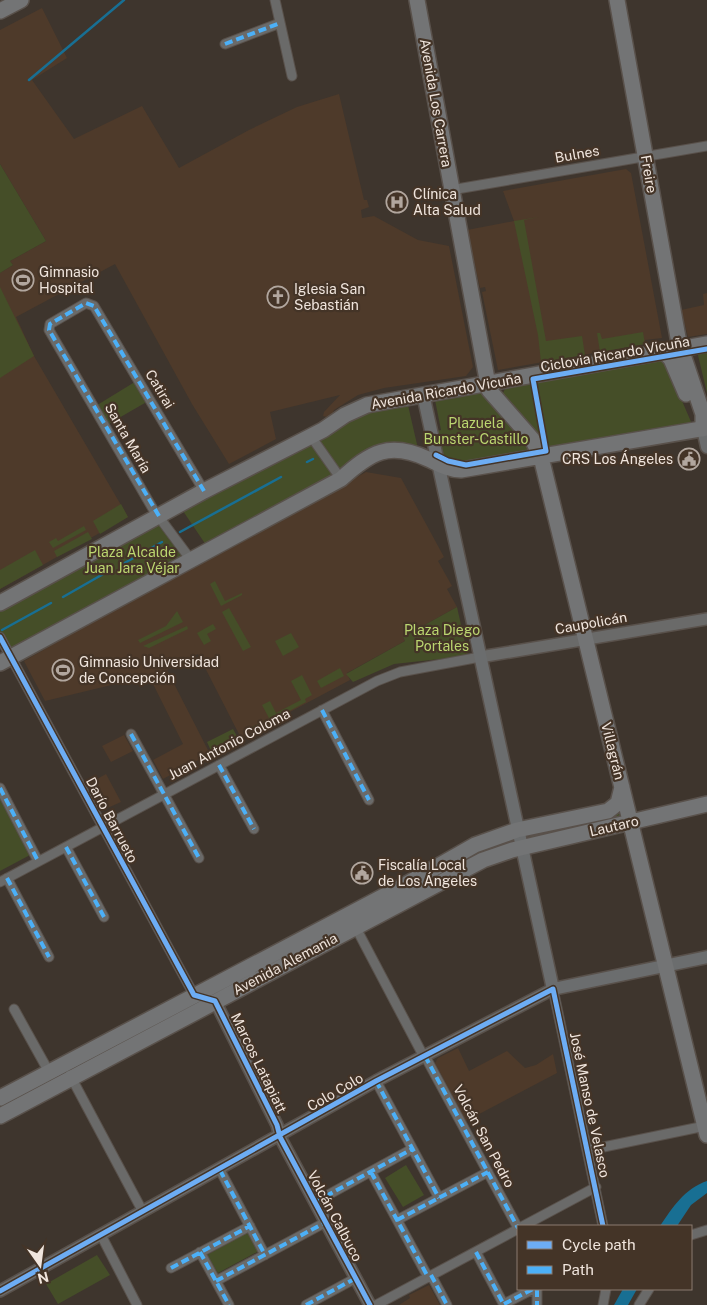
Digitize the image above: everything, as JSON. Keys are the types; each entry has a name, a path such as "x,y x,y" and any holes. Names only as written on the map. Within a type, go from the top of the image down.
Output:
{"main road":[{"path":"0,2 4,0"},
{"path":"0,11 21,0"},
{"name":"Avenida Los Carrera","path":"417,0 487,383"},
{"name":"Freire","path":"617,0 680,348 703,414 705,428"},
{"name":"Avenida Ricardo Vicuña","path":"0,603 367,405 707,344"},
{"path":"663,351 671,359 705,428 707,447"},
{"path":"503,407 502,391 513,380 524,377"},
{"name":"Villagrán","path":"487,383 489,390 535,443 541,457 706,1131"},
{"name":"José Manso de Velasco","path":"423,394 553,989"},
{"path":"5,660 341,479 363,459 387,450 415,453 451,469 461,470 705,428"},
{"name":"Lautaro","path":"517,830 605,813 618,802 622,786"},
{"name":"Lautaro","path":"521,848 707,804"},
{"name":"Avenida Alemania","path":"0,1098 396,890 463,851 494,837 517,830"},
{"name":"Avenida Alemania","path":"0,1116 473,865 521,848"},
{"name":"Colo Colo","path":"553,989 707,957"}],"street":[{"path":"275,0 292,76"},
{"path":"225,44 280,23"},
{"name":"Bulnes","path":"452,190 707,146"},
{"name":"Catirai","path":"48,327 90,302 204,492"},
{"name":"Santa María","path":"48,327 159,516 191,560"},
{"path":"310,435 341,479"},
{"name":"Caupolicán","path":"480,657 707,619"},
{"name":"Darío Barrueto","path":"0,637 5,660 103,827 194,996"},
{"name":"Juan Antonio Coloma","path":"3,880 392,674 480,657"},
{"path":"322,710 369,800"},
{"path":"131,734 199,858"},
{"path":"219,765 254,829"},
{"path":"1,792 38,861"},
{"path":"66,847 104,918"},
{"path":"3,880 49,957"},
{"name":"Volcán San Pedro","path":"356,926 517,1226"},
{"name":"Colo Colo","path":"0,1291 280,1137 376,1081 553,989"},
{"name":"José Manso de Velasco","path":"553,989 589,1150 603,1225"},
{"path":"194,996 215,1001"},
{"name":"Marcos Latapiatt","path":"215,1001 277,1125 280,1137"},
{"path":"14,1009 49,1072"},
{"path":"64,1064 143,1212"},
{"path":"376,1081 439,1198"},
{"path":"589,1150 706,1131"},
{"name":"Volcán Calbuco","path":"280,1137 370,1305"},
{"path":"315,1202 412,1149"},
{"path":"220,1170 265,1255"},
{"path":"371,1172 397,1220 448,1305"},
{"path":"397,1220 488,1172"},
{"path":"525,1225 596,1187"},
{"path":"216,1281 326,1222"},
{"path":"171,1268 250,1226"},
{"path":"376,1305 517,1229"},
{"path":"692,1235 707,1230"},
{"path":"101,1235 137,1305"},
{"path":"200,1252 229,1305"},
{"path":"476,1252 504,1304 531,1290"},
{"path":"306,1305 356,1278"},
{"path":"537,1290 537,1305"},
{"path":"603,1305 606,1290"},
{"path":"639,1305 647,1290"}],"shaded area":[{"path":"42,8 67,58 32,80 74,139 142,106 179,168 249,130 297,107 339,94 364,200 367,200 369,207 361,210 362,218 374,216 418,240 449,246 473,367 466,376 384,388 358,395 334,410 331,418 323,416 324,412 340,395 270,412 276,439 229,464 192,404 115,264 16,317 34,356 128,517 0,589 0,273 13,265 10,261 46,241 0,164 0,30"},
{"path":"626,169 631,173 662,338 645,340 645,344 498,370 482,292 486,291 485,287 480,288 467,230 514,221 503,191"},
{"path":"707,293 707,334 688,337 681,310 704,305 703,294"},
{"path":"366,472 401,478 444,557 438,561 452,586 447,589 457,607 403,637 405,641 347,673 350,680 241,738 198,654 167,670 210,754 163,779 153,760 183,744 149,676 45,701 24,661 188,567"},
{"path":"124,735 133,751 111,762 102,746"},
{"path":"106,774 121,802 103,810 88,784"},
{"path":"458,1048 469,1071 507,1051 525,1068 536,1065 553,1054 557,1073 466,1121 435,1063 438,1058"},
{"path":"429,1285 440,1305 399,1305 410,1298 409,1295"}],"green space":[{"path":"0,164 46,241 10,261 13,265 0,273"},
{"path":"539,217 524,220 546,341 582,336 585,355 541,362 538,335 514,221"},
{"path":"0,287 34,356 0,378"},
{"path":"643,332 645,344 600,352 597,333 600,333 602,339"},
{"path":"707,345 707,393 696,347"},
{"path":"663,357 692,424 540,450 502,395 506,387"},
{"path":"138,380 150,400 105,426 94,407"},
{"name":"Plazuela Bunster-Castillo","path":"486,386 538,456 446,465 433,432 441,430 434,395"},
{"path":"407,401 419,453 399,448 206,545 181,508 345,418"},
{"path":"121,504 128,517 100,534 93,521"},
{"name":"Plaza Alcalde Juan Jara Véjar","path":"157,519 185,560 12,652 0,631 0,604"},
{"path":"84,526 86,530 53,548 49,542 56,538 58,541"},
{"path":"88,532 92,539 57,557 54,551"},
{"path":"35,550 43,565 0,589 0,570"},
{"path":"215,581 225,601 242,593 242,595 221,606 210,584"},
{"name":"Plaza Diego Portales","path":"457,607 468,656 394,664 353,682 346,674 405,641 403,637"},
{"path":"229,608 251,647 243,651 222,612"},
{"path":"177,611 183,622 140,643 138,640 166,626"},
{"path":"213,624 216,629 207,634 211,641 204,645 197,633"},
{"path":"187,626 188,629 149,648 143,646"},
{"path":"291,633 299,647 283,656 275,641"},
{"path":"340,668 344,676 321,688 317,681"},
{"path":"302,675 312,695 305,699 306,702 252,731 250,728 269,718 262,705 270,701 276,713 301,700 291,681"},
{"path":"233,729 238,738 212,753 207,742"},
{"path":"0,799 30,855 0,871"},
{"path":"618,811 621,819 531,839 529,833"},
{"path":"406,1165 424,1195 403,1207 385,1178"},
{"path":"248,1232 259,1251 218,1273 207,1255"},
{"path":"97,1255 110,1275 58,1304 46,1284"}],"water":[{"path":"707,1181 707,1193 691,1205 678,1225 661,1225 685,1194"},
{"path":"622,1290 636,1290 628,1305 614,1305"}],"waterway":[{"path":"29,80 124,0"},
{"path":"307,462 313,459"},
{"path":"180,532 281,477"},
{"path":"121,565 162,542"},
{"path":"63,597 105,573"},
{"path":"2,630 51,603"}],"marked path":[{"path":"225,44 280,23"},
{"path":"159,516 49,330 50,324 86,303 94,306 204,491"},
{"path":"322,710 369,800"},
{"path":"131,734 199,858"},
{"path":"219,765 254,829"},
{"path":"0,788 38,861"},
{"path":"66,847 104,917"},
{"path":"7,878 49,957"},
{"path":"425,1056 517,1226"},
{"path":"376,1081 439,1198"},
{"path":"315,1202 412,1149"},
{"path":"220,1170 265,1255"},
{"path":"371,1172 428,1277"},
{"path":"397,1220 488,1172"},
{"path":"216,1281 326,1222"},
{"path":"171,1268 250,1226"},
{"path":"200,1252 229,1305"},
{"path":"476,1252 504,1305"},
{"path":"431,1275 447,1305"},
{"path":"306,1305 356,1278"},
{"path":"504,1304 531,1290"},
{"path":"537,1290 537,1305"}],"cycle path":[{"name":"Ciclovia Ricardo Vicuña","path":"436,455 448,461 466,465 546,451 533,379 707,349"},
{"path":"0,637 194,995 215,1001 277,1125 280,1137 370,1305"},
{"path":"0,1291 376,1081 553,989 603,1225"}],"place":[{"name":"Clínica Alta Salud","path":"397,202"},
{"name":"Gimnasio Hospital","path":"23,280"},
{"name":"Iglesia San Sebastián","path":"278,297"},
{"name":"CRS Los Ángeles","path":"689,459"},
{"name":"Gimnasio Universidad de Concepción","path":"63,670"},
{"name":"Fiscalía Local de Los Ángeles","path":"362,873"}]}
